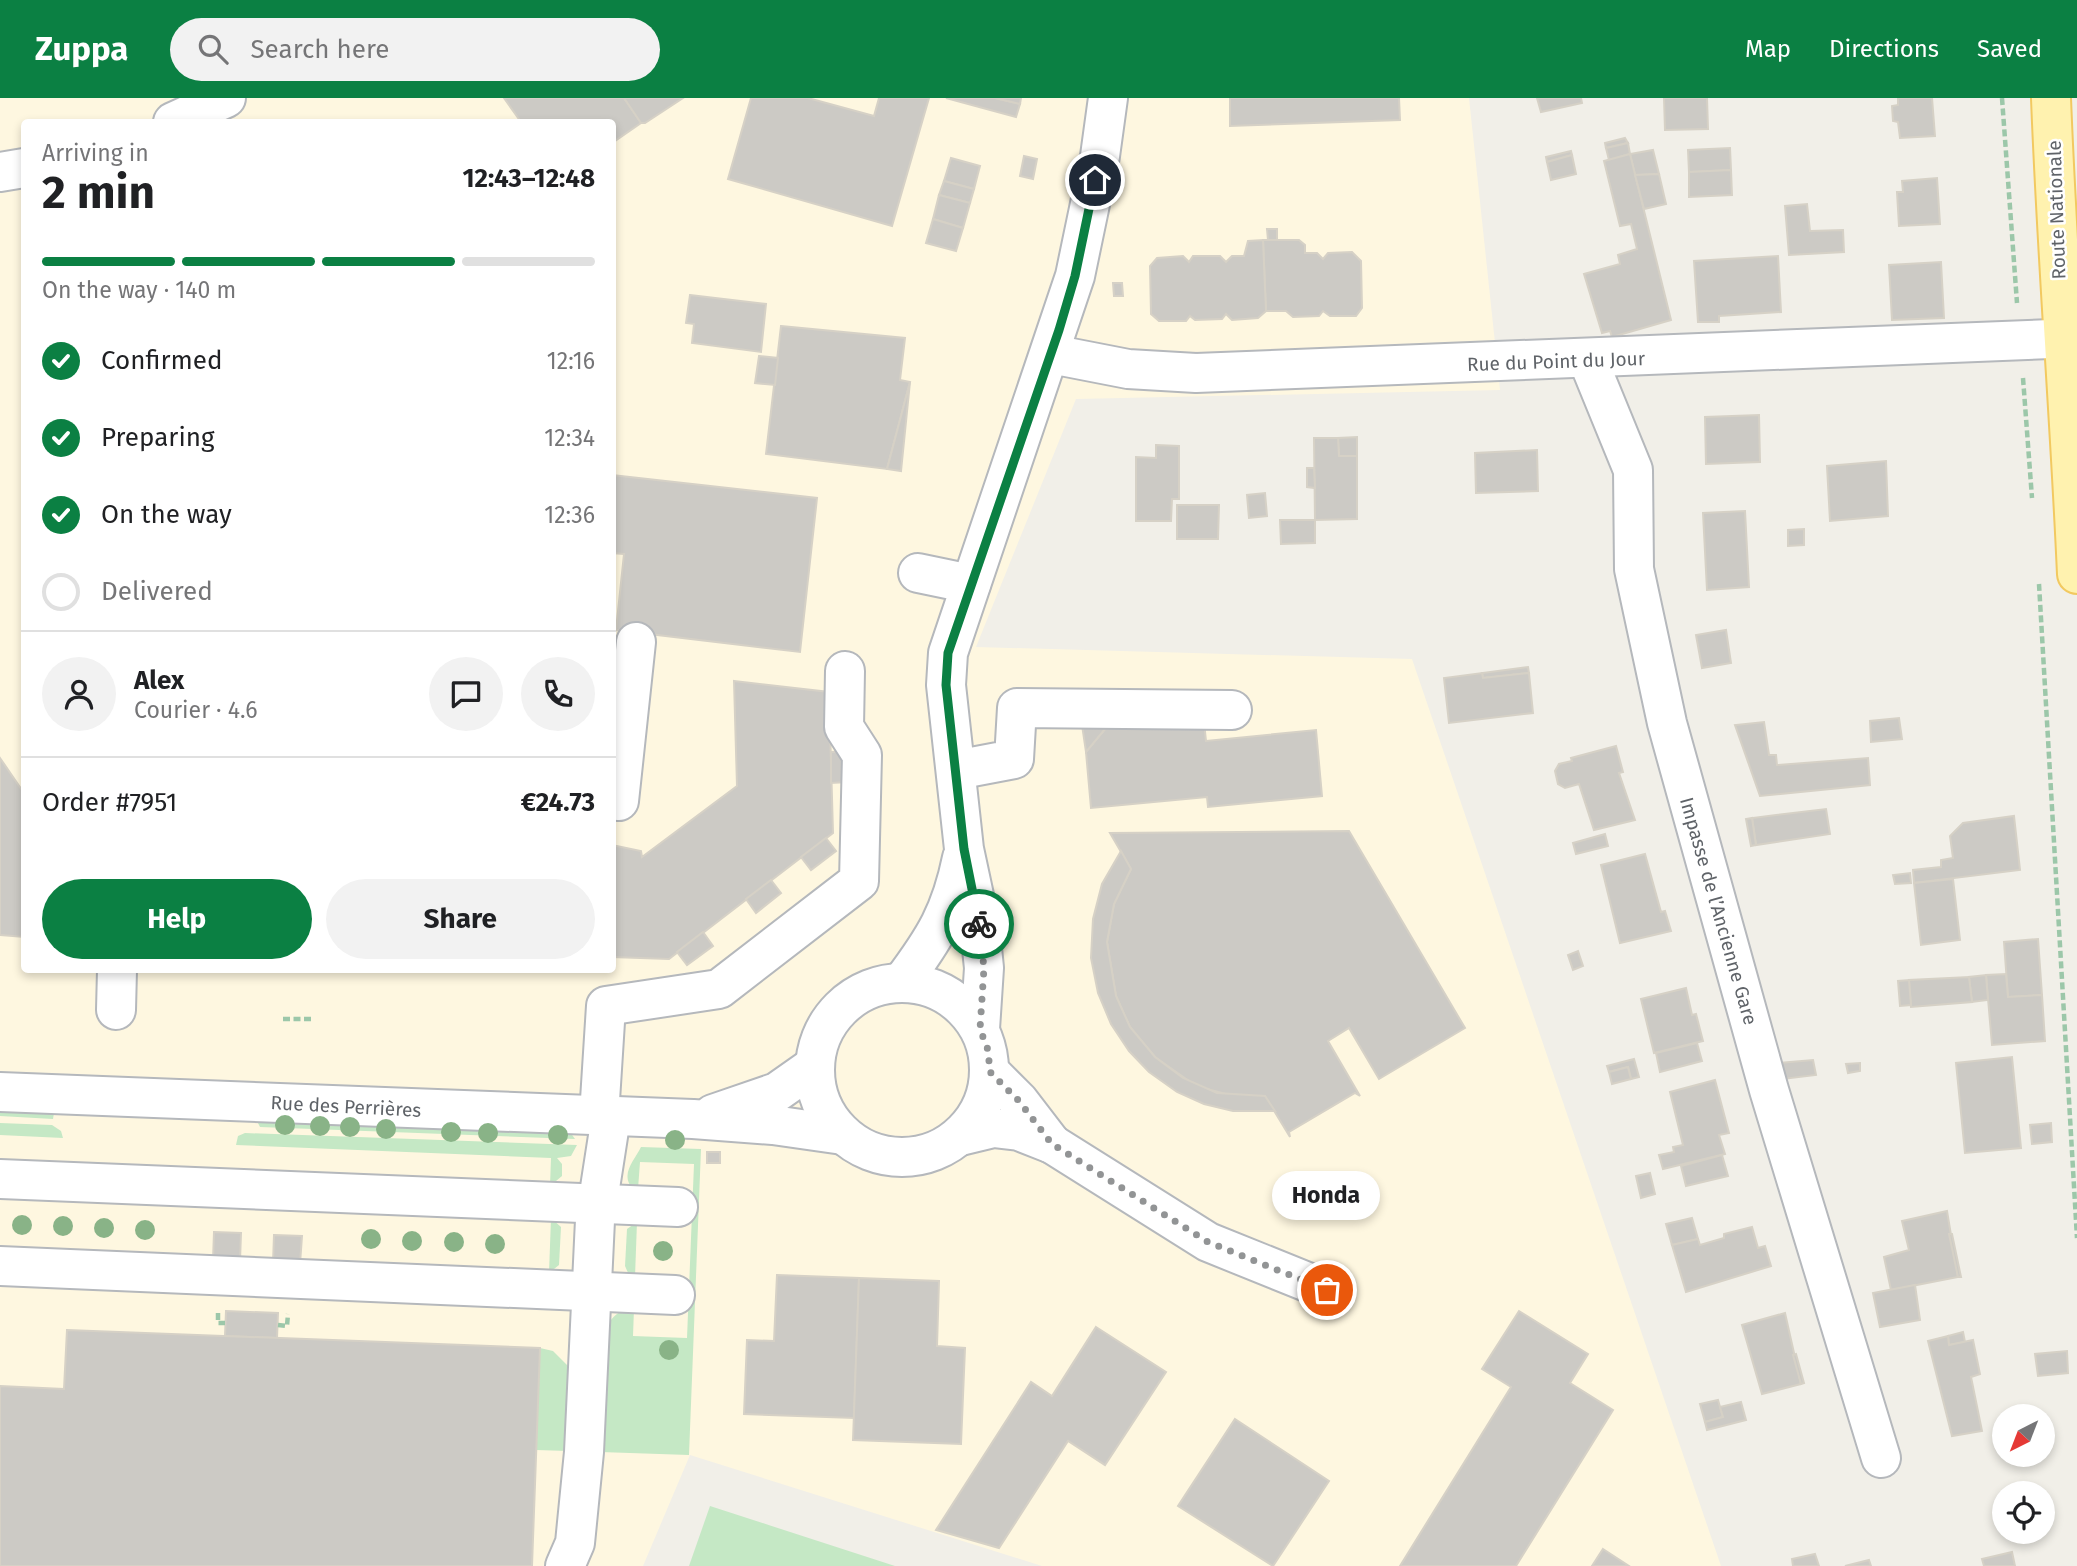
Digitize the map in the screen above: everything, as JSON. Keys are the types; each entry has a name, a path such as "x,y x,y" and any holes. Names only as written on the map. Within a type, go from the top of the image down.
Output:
{"main road":[{"name":"Route Nationale","path":"2051,98 2070,338 2077,574"}],"street":[{"path":"180,119 226,98"},
{"path":"980,1029 984,968 978,919 964,849 946,685 948,653 1051,354 1075,276 1100,156 1108,98"},
{"path":"0,172 21,168"},
{"name":"Rue du Point du Jour","path":"1051,354 1128,369 1196,373 1588,360 2070,338"},
{"name":"Impasse de l’Ancienne Gare","path":"1588,360 1633,470 1634,569 1671,736 1769,1090 1881,1458"},
{"path":"918,573 971,584"},
{"path":"619,801 636,642"},
{"path":"565,1566 575,1543 583,1465 591,1291 605,1116 606,1006 719,989 859,881 862,755 844,727 845,671"},
{"path":"956,770 1014,759 1017,708 1232,710"},
{"path":"902,982 937,934 955,893 964,849"},
{"path":"116,1010 117,973"},
{"path":"902,982 933,988 960,1004 980,1029 988,1050 990,1072 982,1107 960,1136 939,1150 914,1157 889,1157 864,1149 843,1135 821,1104 814,1066 820,1039 833,1016 852,998 876,986 902,982"},
{"name":"Rue des Perrières","path":"693,1119 777,1092 814,1066"},
{"path":"990,1072 1019,1101 1052,1144"},
{"name":"Rue des Perrières","path":"0,1092 693,1119 773,1125 843,1135"},
{"path":"960,1136 993,1128 1018,1130 1052,1144 1208,1242 1327,1290"},
{"path":"0,1179 678,1208"},
{"path":"0,1266 675,1295"}],"path":[{"path":"2002,98 2033,507"},
{"path":"2038,576 2077,1238"},
{"path":"283,1019 313,1019"}],"shaded area":[{"path":"0,98 1469,98 1500,390 1076,399 976,647 1412,659 1721,1566 1042,1566 690,1455 643,1566 0,1566"}],"green space":[{"path":"0,1110 54,1113 53,1119 0,1116"},
{"path":"257,1121 570,1132 575,1139 260,1127"},
{"path":"0,1123 52,1125 61,1131 63,1138 0,1135"},
{"path":"245,1133 577,1145 571,1156 557,1158 562,1164 562,1176 550,1186 551,1158 236,1145 238,1136"},
{"path":"641,1147 701,1149 689,1455 600,1452 606,1328 611,1320 621,1312 634,1309 633,1336 687,1338 694,1164 640,1162 638,1189 632,1188 628,1172"},
{"path":"551,1218 561,1227 559,1265 549,1273"},
{"path":"637,1222 635,1277 629,1275 625,1266 627,1229"},
{"path":"540,1348 553,1351 569,1367 568,1451 536,1450"},
{"path":"710,1506 895,1566 689,1566"}],"building":[{"path":"504,98 624,98 641,123 616,140 616,119 519,119"},
{"path":"624,98 683,98 641,123"},
{"path":"751,98 808,98 874,116 879,98 929,98 892,226 728,179"},
{"path":"946,98 995,98 1020,104 1016,117"},
{"path":"995,98 1021,98 1020,104"},
{"path":"1230,98 1399,98 1400,120 1230,126"},
{"path":"1537,98 1581,98 1582,103 1541,112"},
{"path":"1664,98 1707,98 1708,129 1665,130"},
{"path":"1898,98 1932,98 1935,136 1900,138 1898,122 1893,121 1892,106 1898,105"},
{"path":"1625,138 1628,143 1606,148 1605,143"},
{"path":"1628,143 1630,154 1609,160 1606,148"},
{"path":"1730,148 1731,170 1689,172 1688,150"},
{"path":"1653,150 1659,174 1635,175 1630,154"},
{"path":"1571,151 1572,155 1547,162 1546,157"},
{"path":"1630,154 1671,320 1612,337 1610,331 1602,333 1584,274 1620,264 1618,255 1637,249 1631,224 1620,226 1604,161"},
{"path":"1572,155 1576,174 1551,180 1547,162"},
{"path":"1024,156 1037,159 1033,179 1020,176"},
{"path":"951,158 980,166 974,189 944,181"},
{"path":"1731,170 1732,195 1689,197 1689,172"},
{"path":"1659,174 1666,204 1644,209 1635,175"},
{"path":"1937,178 1940,224 1899,226 1897,192 1903,192 1902,181"},
{"path":"944,181 974,189 970,203 939,195"},
{"path":"939,195 970,203 963,228 933,219"},
{"path":"1807,204 1810,231 1843,230 1844,252 1789,255 1785,206"},
{"path":"933,219 963,228 956,251 926,243"},
{"path":"1267,229 1277,229 1277,240 1268,240"},
{"path":"1263,240 1299,240 1305,245 1305,253 1317,253 1323,259 1328,253 1352,252 1361,261 1362,308 1356,316 1330,316 1323,311 1319,316 1293,317 1286,311 1266,311"},
{"path":"1263,240 1266,311 1258,318 1232,320 1226,314 1222,319 1195,320 1190,316 1186,321 1159,321 1151,314 1150,266 1157,258 1183,256 1189,262 1193,256 1220,256 1226,262 1232,256 1244,256 1248,241"},
{"path":"1778,256 1781,312 1719,316 1719,322 1698,322 1694,261"},
{"path":"1941,262 1944,318 1892,320 1889,265"},
{"path":"1113,283 1122,283 1123,296 1114,296"},
{"path":"690,295 766,304 761,352 692,343 694,324 686,323"},
{"path":"781,326 905,338 900,380 910,382 887,469 766,454"},
{"path":"759,356 778,358 775,385 755,383"},
{"path":"910,382 901,471 887,469"},
{"path":"1759,415 1760,462 1706,464 1705,417"},
{"path":"1357,437 1357,456 1339,456 1338,438"},
{"path":"1314,438 1338,438 1339,456 1357,456 1357,519 1315,520"},
{"path":"1156,445 1179,446 1179,499 1172,499 1171,521 1136,521 1136,457 1156,458"},
{"path":"1537,450 1538,491 1476,493 1475,453"},
{"path":"1886,461 1888,516 1830,521 1827,466"},
{"path":"1307,468 1314,468 1315,488 1307,487"},
{"path":"616,475 817,498 800,652 616,630 624,554 616,553"},
{"path":"1265,493 1267,516 1249,518 1247,495"},
{"path":"1177,505 1219,505 1218,539 1177,539"},
{"path":"1745,511 1749,587 1707,590 1703,513"},
{"path":"1280,520 1315,520 1315,543 1281,544"},
{"path":"1804,529 1804,545 1788,546 1788,530"},
{"path":"1726,630 1731,663 1702,668 1696,635"},
{"path":"1528,667 1529,673 1483,678 1482,673"},
{"path":"1482,673 1483,678 1529,673 1533,713 1449,723 1444,678"},
{"path":"734,681 829,692 833,833 669,959 616,957 616,846 641,851 642,857 737,786"},
{"path":"1899,718 1902,739 1871,742 1870,721"},
{"path":"1204,722 1206,741 1316,730 1322,796 1208,807 1207,797 1091,808 1086,752 1110,723"},
{"path":"1764,722 1769,755 1776,755 1777,765 1868,758 1870,785 1760,796 1735,725"},
{"path":"1110,723 1086,752 1082,725"},
{"path":"1616,746 1623,772 1619,773 1635,820 1594,830 1579,784 1565,788 1558,784 1555,771 1559,764 1572,761 1571,758"},
{"path":"848,751 848,782 831,783 831,752"},
{"path":"0,758 21,789 21,937 0,935"},
{"path":"1826,809 1830,834 1756,845 1752,818"},
{"path":"2014,816 2020,870 1914,883 1913,870 1941,867 1941,860 1953,858 1950,836 1963,823"},
{"path":"1752,818 1756,845 1751,846 1746,819"},
{"path":"1349,831 1465,1028 1379,1079 1349,1028 1328,1041 1360,1096 1355,1093 1289,1132 1290,1137 1265,1096 1233,1096 1196,1086 1155,1057 1130,1027 1116,996 1107,942 1114,904 1131,869 1110,833"},
{"path":"1605,834 1608,846 1576,854 1573,843"},
{"path":"826,838 836,851 811,870 801,857"},
{"path":"1121,851 1131,869 1114,904 1107,942 1116,996 1130,1027 1155,1057 1183,1078 1217,1093 1265,1096 1275,1111 1233,1111 1204,1104 1177,1092 1149,1072 1129,1051 1111,1024 1098,993 1091,958 1093,919 1102,884"},
{"path":"1645,854 1661,912 1665,911 1671,931 1620,943 1601,865"},
{"path":"1910,873 1911,883 1895,884 1893,875"},
{"path":"1953,879 1960,940 1921,945 1914,883"},
{"path":"771,880 781,893 756,913 746,899"},
{"path":"703,932 713,946 687,965 677,952"},
{"path":"2038,939 2042,995 2008,997 2004,942"},
{"path":"1578,951 1583,966 1573,970 1568,955"},
{"path":"2006,974 2008,997 2042,995 2045,1041 1992,1045 1986,975"},
{"path":"1986,975 1988,1000 1972,1002 1969,977"},
{"path":"1969,977 1972,1002 1911,1007 1909,980"},
{"path":"1909,980 1911,1005 1900,1006 1898,981"},
{"path":"1686,988 1692,1015 1696,1014 1703,1041 1654,1053 1641,999"},
{"path":"1697,1043 1702,1061 1660,1072 1656,1053"},
{"path":"2012,1057 2021,1148 1965,1153 1956,1063"},
{"path":"1634,1059 1639,1077 1631,1079 1628,1067 1609,1072 1607,1066"},
{"path":"1813,1060 1816,1075 1783,1079 1779,1063"},
{"path":"1860,1063 1860,1071 1848,1073 1846,1064"},
{"path":"1628,1067 1631,1079 1612,1084 1609,1072"},
{"path":"1715,1080 1729,1133 1719,1135 1725,1154 1663,1169 1659,1155 1674,1152 1673,1147 1683,1145 1670,1092"},
{"path":"2051,1123 2052,1142 2032,1144 2030,1125"},
{"path":"707,1152 720,1152 720,1163 707,1163"},
{"path":"1722,1155 1728,1176 1686,1186 1681,1166"},
{"path":"1650,1173 1655,1194 1641,1198 1636,1176"},
{"path":"1947,1211 1958,1277 1891,1290 1884,1257 1909,1250 1902,1221"},
{"path":"1692,1218 1698,1239 1672,1245 1666,1224"},
{"path":"1752,1227 1758,1248 1765,1246 1771,1266 1686,1292 1672,1245 1698,1239 1700,1245 1724,1238 1724,1234"},
{"path":"214,1232 241,1233 240,1261 213,1260"},
{"path":"1949,1234 1952,1234 1961,1277 1958,1277"},
{"path":"274,1235 302,1236 300,1264 273,1263"},
{"path":"777,1275 859,1278 854,1418 744,1414 747,1340 774,1341"},
{"path":"859,1278 939,1281 937,1346 965,1348 961,1444 853,1440"},
{"path":"1915,1285 1920,1320 1880,1327 1873,1293"},
{"path":"226,1311 278,1313 277,1338 225,1336"},
{"path":"1519,1311 1588,1354 1570,1383 1613,1410 1516,1566 1400,1566 1511,1387 1482,1369"},
{"path":"1785,1313 1801,1384 1762,1394 1742,1325"},
{"path":"1096,1327 1166,1372 1105,1465 1068,1441 999,1548 936,1530 1031,1382 1052,1396"},
{"path":"67,1330 540,1348 532,1566 0,1566 0,1386 64,1389"},
{"path":"1963,1332 1965,1342 1949,1345 1948,1336"},
{"path":"1948,1336 1949,1345 1973,1340 1980,1374 1971,1377 1982,1431 1952,1436 1928,1341"},
{"path":"2067,1351 2068,1373 2038,1376 2035,1354"},
{"path":"1796,1354 1804,1383 1801,1384 1793,1355"},
{"path":"1718,1400 1723,1417 1705,1422 1700,1404"},
{"path":"1741,1402 1746,1420 1707,1430 1705,1422 1723,1417 1720,1407"},
{"path":"1235,1419 1329,1481 1273,1566 1178,1506"},
{"path":"1603,1549 1629,1566 1592,1566"},
{"path":"2012,1552 2015,1566 1984,1566 1982,1559"},
{"path":"1815,1554 1819,1566 1793,1566 1792,1559"},
{"path":"1869,1560 1871,1566 1845,1566"}],"way so far":[{"path":"979,924 984,968 980,1029 988,1050 990,1072 1019,1101 1052,1144 1208,1242 1327,1290"}],"place":[{"name":"Honda","path":"1327,1290"}],"route":[{"path":"979,924 964,849 946,685 948,653 1059,330 1075,276 1095,180"}]}
